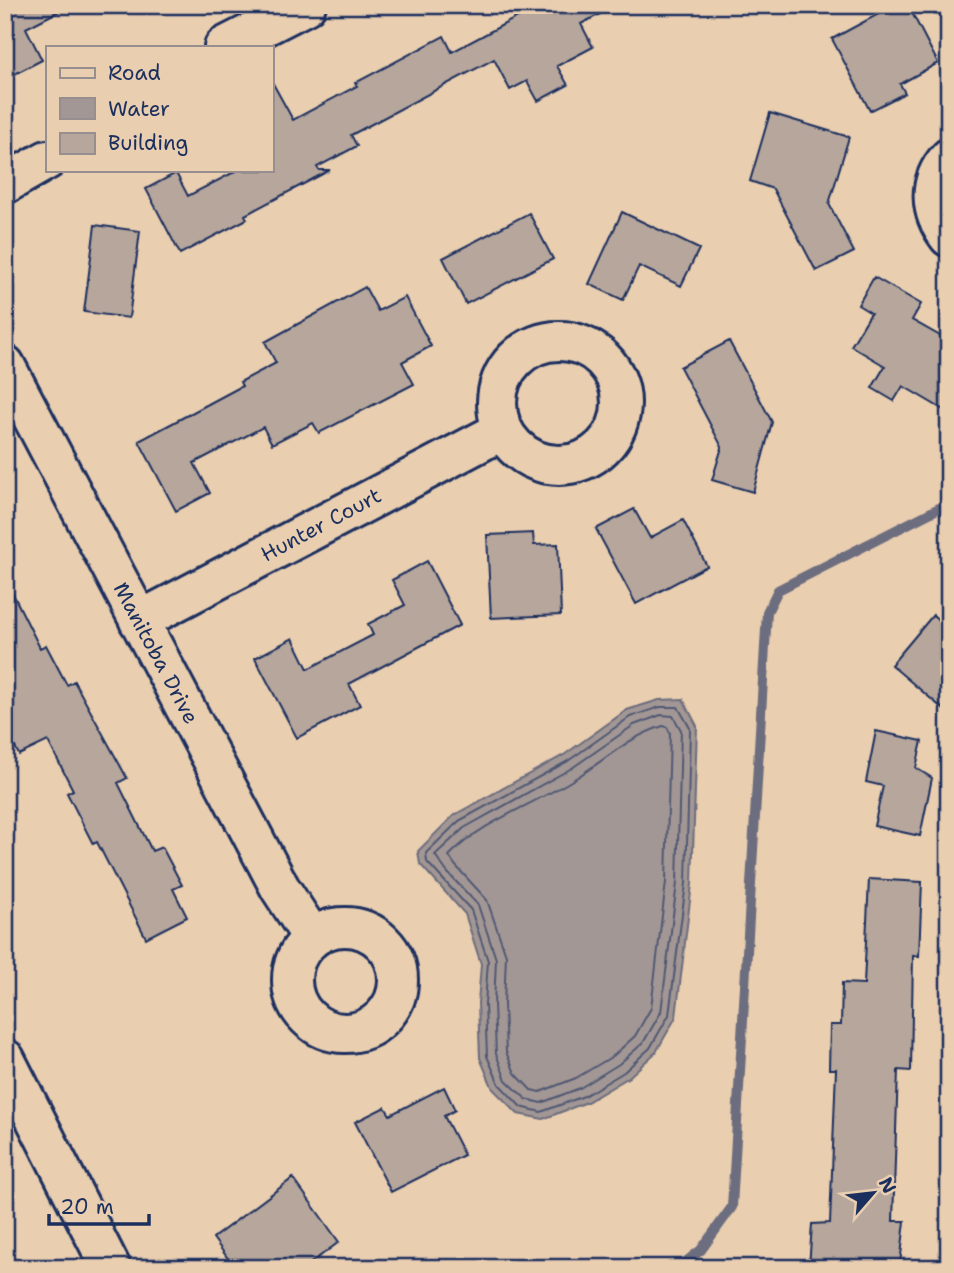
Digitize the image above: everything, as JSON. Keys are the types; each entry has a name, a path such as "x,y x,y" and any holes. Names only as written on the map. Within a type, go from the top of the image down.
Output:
{"street":[{"path":"226,46 306,5"},
{"path":"949,158 941,166 934,184 933,203 938,222 949,237"},
{"path":"5,184 46,161"},
{"name":"Manitoba Drive","path":"5,365 280,888 312,937"},
{"name":"Hunter Court","path":"139,621 503,430"},
{"path":"5,1059 102,1265"}],"water":[{"path":"683,699 697,726 692,884 676,1017 656,1052 629,1077 587,1102 543,1119 518,1114 493,1089 480,1058 478,1003 481,964 465,914 420,864 418,851 454,815 564,755 627,710 659,700"}],"building":[{"path":"5,5 71,5 26,28 42,60 5,79"},
{"path":"540,5 617,5 581,24 593,47 557,66 568,85 538,101 527,81 510,90 494,59 351,135 357,146 317,167 319,170 330,170 245,215 247,219 180,254 146,189 176,173 188,196 234,172 273,172 273,84 293,120 357,86 355,83 444,36 452,52"},
{"path":"895,5 908,5 938,63 900,84 905,93 870,111 832,39"},
{"path":"770,113 849,137 829,204 854,252 816,271 773,189 750,181"},
{"path":"622,212 699,249 681,286 639,266 623,300 589,284"},
{"path":"529,213 553,259 466,304 443,258"},
{"path":"95,225 140,231 129,318 84,312"},
{"path":"874,277 921,304 912,320 949,341 949,413 903,386 894,401 872,388 885,366 851,346 871,313 858,305"},
{"path":"365,287 378,311 405,297 431,346 402,362 414,384 319,433 313,423 272,444 263,427 194,463 210,493 176,511 139,441 242,386 240,382 276,363 265,342"},
{"path":"729,341 772,422 753,492 712,480 722,447 680,367"},
{"path":"634,509 650,538 683,520 707,566 636,604 596,529"},
{"path":"533,533 534,545 558,544 561,615 491,618 487,535"},
{"path":"427,561 460,625 349,684 360,705 297,738 255,658 293,638 308,669 373,635 368,624 405,605 392,580"},
{"path":"5,578 40,648 46,645 67,685 74,681 127,778 118,783 152,851 162,847 182,885 173,889 187,917 146,938 97,842 93,844 67,793 73,790 48,741 19,755 5,727"},
{"path":"933,615 949,629 949,714 891,665"},
{"path":"876,731 922,741 916,768 932,778 920,836 874,826 883,786 866,782"},
{"path":"869,879 922,882 919,956 913,955 911,1071 898,1070 893,1221 905,1221 900,1264 863,1264 863,1268 809,1268 812,1224 830,1223 836,1069 829,1069 830,1025 841,1025 842,983 864,984"},
{"path":"444,1087 455,1110 444,1116 464,1155 391,1192 355,1122 385,1107 390,1115"},
{"path":"293,1178 339,1242 304,1268 235,1268 213,1238"}],"waterway":[{"path":"678,1268 701,1250 732,1207 767,612 778,590 949,503"}]}
